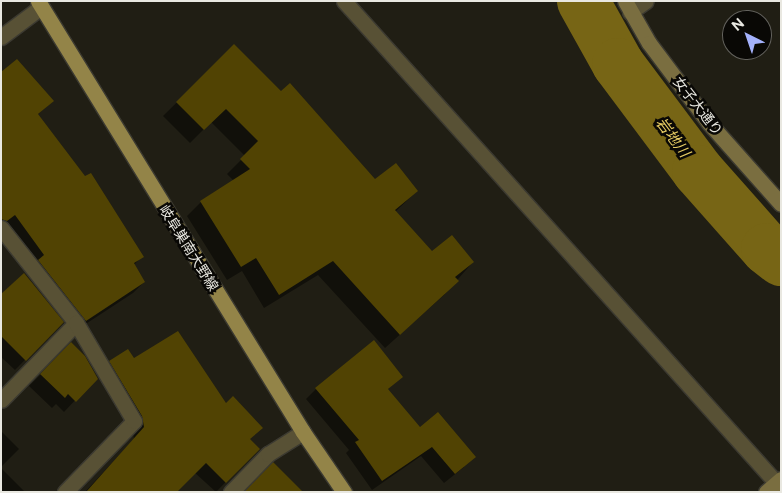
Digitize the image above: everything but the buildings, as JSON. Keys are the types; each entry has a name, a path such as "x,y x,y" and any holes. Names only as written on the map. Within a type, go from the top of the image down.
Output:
{"main road":[{"name":"岐阜巣南大野線","path":"39,4 302,432 344,492"}],"street":[{"path":"344,1 776,485"},
{"path":"628,6 646,1"},
{"path":"1,37 39,4"},
{"name":"女子大通り","path":"628,6 649,43 709,123 781,204"},
{"path":"3,232 76,323 134,421 65,492"},
{"path":"1,400 76,323"},
{"path":"231,492 268,454 302,432"}],"waterway":[{"name":"岩地川","path":"583,1 618,64 698,171 767,249 781,260"}]}
